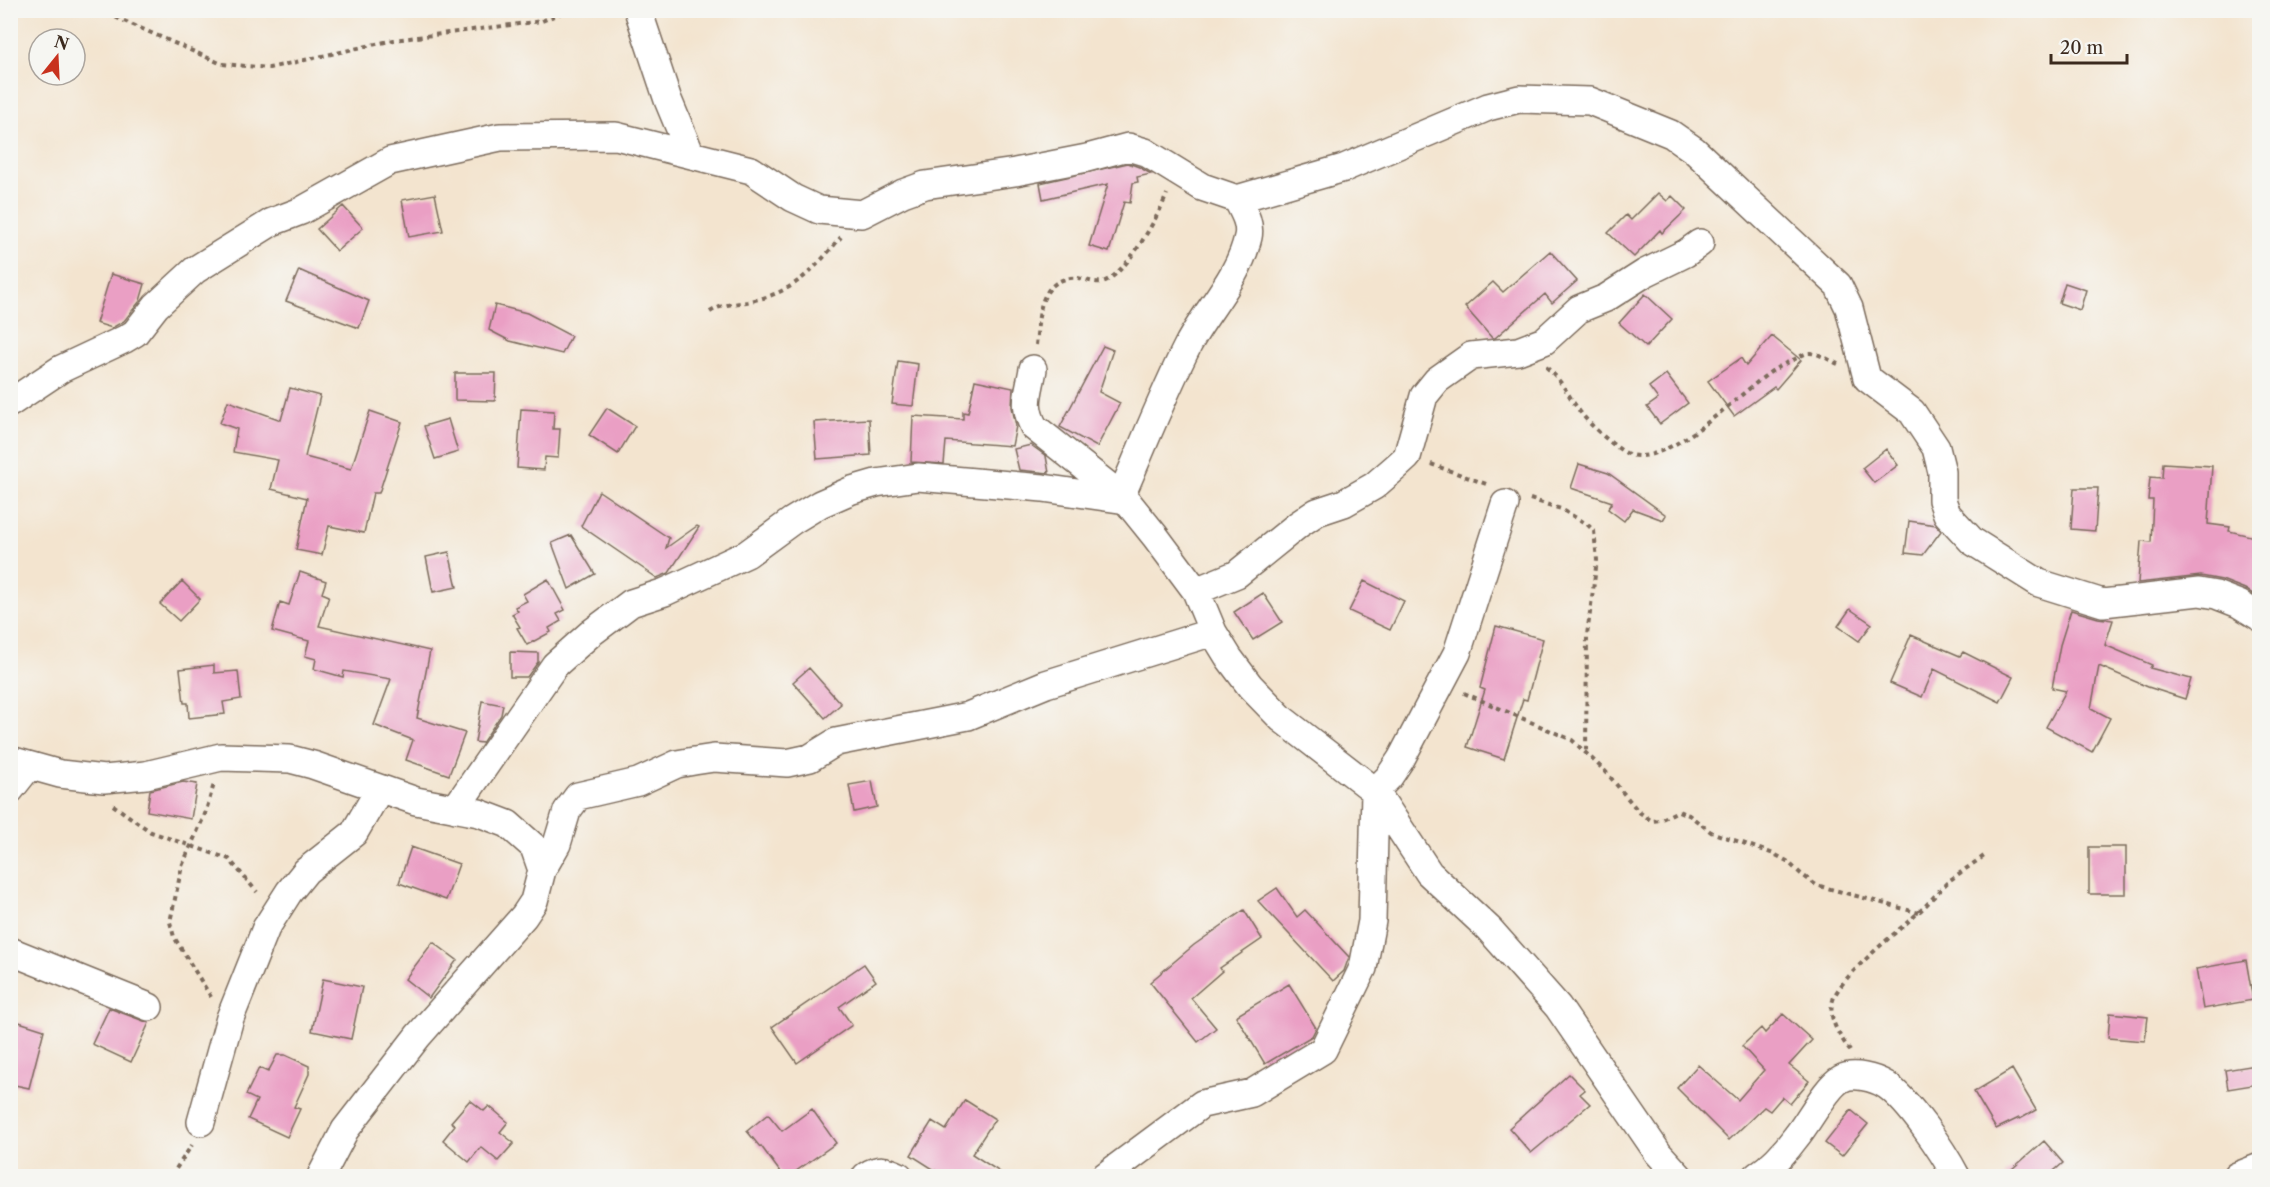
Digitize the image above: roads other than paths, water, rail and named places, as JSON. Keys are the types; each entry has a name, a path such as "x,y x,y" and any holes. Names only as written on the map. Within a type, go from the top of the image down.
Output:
{"street":[{"path":"638,10 668,100 690,153"},
{"path":"10,403 61,369 135,333 156,306 195,270 272,222 300,211 390,161 500,137 616,136 750,170 793,198 819,210 862,214 903,193 925,185 1050,165 1128,147 1145,152 1202,187 1237,199 1344,168 1488,107 1519,99 1590,101 1671,134 1694,150 1838,285 1849,308 1867,378 1912,412 1936,448 1942,472 1942,500 1947,514 1972,542 2039,583 2103,603 2199,592 2216,595 2239,604 2259,617"},
{"path":"1123,498 1189,344 1233,277 1249,236 1247,219 1237,199"},
{"path":"1196,591 1237,574 1317,513 1344,503 1374,486 1407,457 1424,396 1437,380 1471,356 1518,351 1544,341 1579,309 1605,298 1700,243"},
{"path":"1033,369 1026,404 1035,427 1123,498 1150,529 1196,591 1213,632 1250,686 1282,719 1375,791 1429,873 1490,929 1558,1007 1658,1153 1679,1176"},
{"path":"455,809 555,665 591,633 631,603 665,592 747,554 820,504 852,490 876,483 918,477 1123,498"},
{"path":"1105,1176 1202,1104 1252,1093 1323,1050 1363,968 1372,921 1375,791 1389,777 1401,759 1457,653 1509,496"},
{"path":"321,1176 345,1130 418,1036 534,901 542,870 557,844 567,811 578,796 638,782 677,764 694,761 714,758 787,764 810,758 836,742 968,716 1046,684 1213,632"},
{"path":"10,790 20,763 60,774 104,779 146,775 221,757 290,759 313,765 379,790 416,801 479,813 508,824 534,847 542,870"},
{"path":"201,1122 230,1018 266,928 306,871 354,833 379,790"},
{"path":"10,951 149,1007"},
{"path":"1757,1176 1768,1168 1796,1138 1841,1078 1854,1075 1885,1085 1913,1113 1956,1176"},
{"path":"2238,1176 2259,1167"},
{"path":"866,1176 874,1171 888,1170 898,1176"}]}
